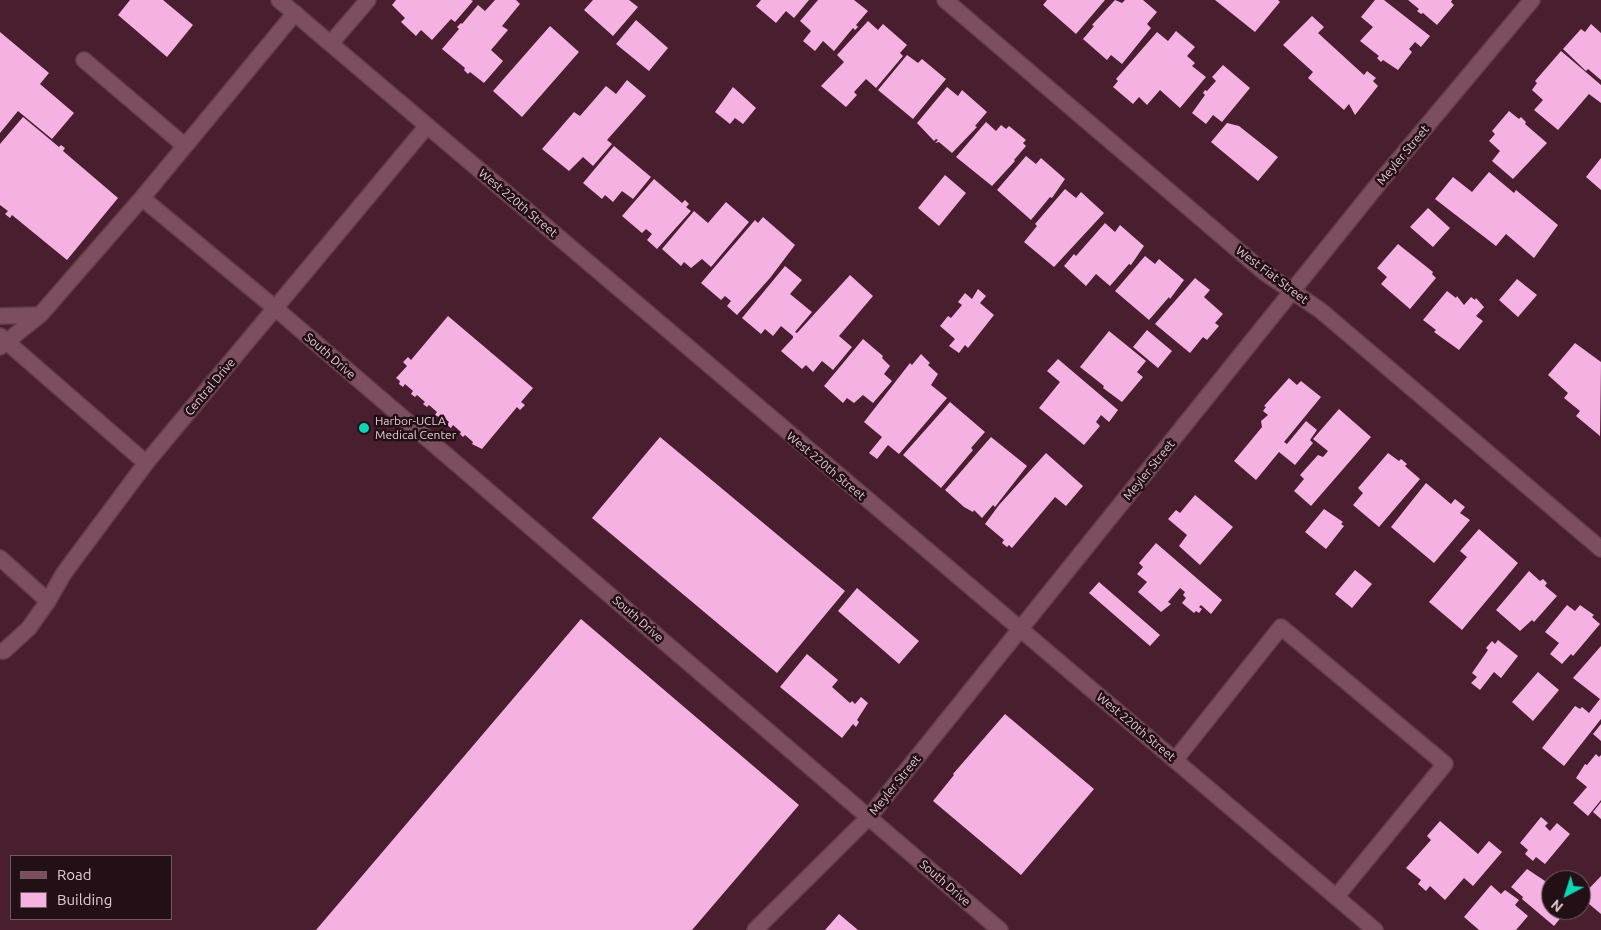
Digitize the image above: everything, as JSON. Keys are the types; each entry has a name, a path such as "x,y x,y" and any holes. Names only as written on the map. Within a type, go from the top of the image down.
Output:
{"street":[{"name":"West 220th Street","path":"279,0 1375,930"},
{"path":"331,43 368,0"},
{"name":"West Fiat Street","path":"945,0 1265,273 1320,310 1601,548"},
{"name":"Meyler Street","path":"755,930 869,817 1021,631 1292,292 1532,0"},
{"path":"146,463 2,341 40,315 142,198 295,13"},
{"path":"84,60 185,146"},
{"name":"Central Drive","path":"0,652 4,651 29,628 48,601 64,573 146,463 426,126"},
{"name":"South Drive","path":"142,198 275,308 1000,930"},
{"path":"0,316 40,315"},
{"path":"0,558 48,601"},
{"path":"1174,760 1281,627 1445,764 1336,897"}],"building":[{"path":"130,0 163,0 193,25 167,57 118,15"},
{"path":"396,0 473,1 455,22 451,19 432,40 421,30 416,36 401,22 405,18 392,5"},
{"path":"495,0 516,0 520,4 502,26 508,30 491,50 503,61 484,83 470,72 468,74 464,70 465,68 442,49 459,29 457,27 462,24 478,5 485,11"},
{"path":"593,0 629,0 638,7 613,36 584,10"},
{"path":"761,0 809,0 794,18 786,11 776,23 756,6"},
{"path":"818,0 854,0 868,11 856,25 858,27 855,30 853,28 834,51 823,41 815,51 803,41 811,31 800,21"},
{"path":"1047,0 1105,0 1076,34 1043,5"},
{"path":"1115,0 1122,3 1125,0 1143,0 1157,12 1147,24 1151,28 1122,64 1111,55 1107,60 1083,39 1094,26 1092,25"},
{"path":"1215,0 1278,0 1280,2 1255,32"},
{"path":"1375,0 1384,0 1430,36 1421,47 1415,42 1409,49 1412,52 1398,70 1383,60 1381,62 1377,58 1379,56 1360,41 1373,27 1361,17"},
{"path":"1408,0 1452,0 1451,2 1454,5 1437,25 1423,13 1421,14 1417,11 1419,9"},
{"path":"1312,16 1324,27 1318,33 1364,75 1367,71 1376,78 1373,81 1378,86 1355,115 1349,104 1344,110 1308,78 1313,72 1283,45"},
{"path":"636,20 668,48 649,71 616,44"},
{"path":"868,21 878,30 883,24 907,45 900,53 903,56 876,88 866,79 854,92 857,95 846,107 821,86 844,62 837,55"},
{"path":"1591,24 1601,33 1601,80 1588,69 1586,71 1563,49 1581,29 1585,32"},
{"path":"550,26 579,52 522,117 493,91"},
{"path":"1176,31 1195,47 1187,56 1195,63 1192,66 1206,77 1180,108 1160,90 1147,105 1139,97 1133,104 1113,87 1118,81 1116,79 1157,32 1168,41"},
{"path":"0,32 49,73 40,84 74,113 52,139 18,111 0,133"},
{"path":"1561,51 1601,85 1601,103 1589,94 1558,130 1534,110 1543,100 1532,90 1537,83 1535,81"},
{"path":"907,55 918,63 922,59 946,79 913,119 878,90"},
{"path":"1223,65 1250,88 1222,122 1213,115 1206,124 1192,113 1205,95 1203,93 1205,90 1207,91 1216,81 1212,77"},
{"path":"627,80 646,96 607,140 612,144 593,166 583,157 569,171 542,149 574,112 580,116 606,86 616,94"},
{"path":"733,87 756,108 743,124 735,118 730,124 715,112"},
{"path":"947,87 958,96 962,90 987,112 975,126 977,127 952,153 939,142 935,143 938,140 934,141 917,123"},
{"path":"1509,111 1519,119 1521,117 1526,122 1525,124 1547,143 1513,179 1492,161 1500,151 1489,141 1495,134 1492,131"},
{"path":"23,117 59,147 61,145 65,148 63,151 118,198 67,260 12,215 10,218 5,214 8,211 0,205 0,144"},
{"path":"986,122 996,131 1001,125 1006,129 1009,126 1026,140 1023,143 1026,146 1015,161 992,186 956,157"},
{"path":"1227,123 1239,126 1278,157 1258,181 1211,142"},
{"path":"614,146 651,177 633,199 622,191 613,202 605,195 602,199 583,183"},
{"path":"1026,156 1036,164 1041,158 1065,179 1052,198 1050,197 1031,220 997,190"},
{"path":"1601,158 1601,190 1586,177"},
{"path":"1489,172 1514,193 1516,190 1558,225 1534,258 1506,234 1496,246 1435,199 1453,177 1472,192"},
{"path":"945,175 966,193 939,226 918,208"},
{"path":"654,179 682,203 685,200 689,204 686,207 691,211 657,249 647,240 652,234 646,229 642,233 622,216"},
{"path":"1065,189 1076,198 1081,192 1104,213 1054,267 1024,242 1037,226 1035,224"},
{"path":"726,202 749,222 711,267 702,259 691,268 684,262 681,266 662,249 694,211 708,223"},
{"path":"1428,208 1450,228 1433,247 1410,227"},
{"path":"763,217 795,245 770,278 737,315 727,306 731,301 725,296 721,300 701,283 755,220 758,223"},
{"path":"1105,223 1115,232 1120,225 1144,246 1131,265 1129,264 1110,286 1096,274 1086,286 1064,266 1074,254 1076,256"},
{"path":"1398,244 1433,272 1432,274 1436,278 1410,309 1381,284 1387,277 1377,268"},
{"path":"1145,256 1155,264 1159,259 1184,280 1170,299 1169,297 1149,320 1115,291"},
{"path":"785,266 802,280 790,294 812,312 795,332 797,333 850,275 873,296 839,336 852,347 833,370 822,361 813,372 806,365 802,369 781,351 793,336 781,326 773,336 765,329 761,334 742,318"},
{"path":"1195,278 1210,290 1204,297 1223,314 1215,323 1219,326 1207,340 1203,337 1190,353 1155,324"},
{"path":"1517,279 1537,295 1518,317 1499,300"},
{"path":"978,289 986,296 980,303 994,315 968,348 965,345 959,353 949,346 955,339 940,326 948,316 951,318 962,305 958,302 965,293 972,299"},
{"path":"1447,291 1456,298 1457,296 1464,305 1471,297 1475,300 1476,298 1484,307 1476,316 1483,321 1459,350 1434,332 1436,330 1423,320"},
{"path":"448,316 533,388 521,402 525,405 520,410 517,407 482,449 472,444 473,442 465,435 463,437 460,434 461,432 453,425 451,428 447,425 449,422 441,415 439,417 435,415 437,412 429,405 427,407 423,404 425,402 417,395 415,397 411,394 413,391 405,384 403,387 399,384 400,381 396,378 407,366 403,362 408,357 411,360"},
{"path":"1147,330 1172,351 1158,368 1133,347"},
{"path":"1109,331 1146,361 1137,372 1143,377 1122,402 1080,367"},
{"path":"863,339 883,356 882,358 890,366 884,374 892,381 873,403 863,395 854,403 847,398 843,403 824,386"},
{"path":"1575,343 1601,362 1600,436 1576,416 1580,411 1564,398 1568,393 1548,375"},
{"path":"921,354 930,363 928,365 938,374 931,385 947,398 899,454 888,445 877,459 869,453 882,437 864,422 910,363 912,365"},
{"path":"1058,359 1118,410 1109,422 1101,415 1096,422 1100,426 1084,445 1039,408 1060,382 1047,371"},
{"path":"1289,378 1297,385 1301,381 1321,397 1284,442 1287,444 1306,421 1317,430 1310,440 1313,443 1295,465 1279,452 1256,480 1234,461 1262,427 1261,421 1268,415 1263,411 1266,407 1264,406"},
{"path":"950,402 985,432 971,448 973,450 941,488 903,455"},
{"path":"1339,409 1371,437 1311,506 1294,491 1304,479 1300,475 1318,455 1323,457 1328,451 1313,439"},
{"path":"660,437 845,591 777,673 592,518"},
{"path":"991,437 1027,466 995,507 993,505 982,518 974,510 973,512 964,507 945,490"},
{"path":"1046,453 1083,486 1066,506 1055,497 1012,548 1009,545 1007,547 1002,543 1004,540 985,524 999,505"},
{"path":"1388,453 1399,461 1401,459 1407,464 1405,466 1420,479 1379,527 1353,505 1363,493 1358,488"},
{"path":"1426,483 1451,504 1455,499 1465,507 1460,513 1470,520 1434,563 1391,527"},
{"path":"1195,495 1233,527 1200,565 1179,546 1187,535 1168,519 1176,510 1180,513"},
{"path":"1324,509 1343,522 1341,524 1344,526 1326,549 1305,532"},
{"path":"1479,529 1518,563 1462,630 1429,602 1467,557 1460,551"},
{"path":"1156,543 1222,600 1211,614 1201,605 1199,607 1202,609 1199,613 1196,611 1194,613 1182,603 1186,598 1183,595 1185,592 1180,588 1168,602 1171,604 1161,612 1138,592 1147,582 1137,574 1143,567 1139,563"},
{"path":"1355,570 1372,584 1352,608 1335,594"},
{"path":"1529,571 1540,581 1543,579 1547,583 1545,586 1557,596 1534,622 1532,620 1520,631 1496,610"},
{"path":"1099,582 1160,635 1150,646 1089,593"},
{"path":"857,588 919,641 899,664 838,611"},
{"path":"1567,605 1575,611 1580,605 1594,615 1592,617 1600,624 1573,656 1571,654 1562,664 1550,654 1559,643 1545,632"},
{"path":"581,619 799,805 692,930 316,930"},
{"path":"1498,640 1518,656 1501,678 1494,672 1480,690 1471,683 1477,677 1472,673 1488,650 1486,648 1492,641 1495,644"},
{"path":"1601,646 1601,719 1564,766 1542,748 1575,706 1580,709 1582,707 1589,713 1600,699 1573,678"},
{"path":"807,654 838,680 832,687 850,703 852,701 855,704 861,697 868,703 857,720 859,722 856,727 853,724 842,738 780,687"},
{"path":"1538,672 1559,690 1533,721 1512,702"},
{"path":"1005,714 1094,789 1021,875 933,801 953,774"},
{"path":"1601,724 1601,741 1593,734"},
{"path":"1596,754 1599,757 1601,755 1601,800 1588,816 1573,803 1587,787 1576,778 1585,764 1587,765"},
{"path":"1601,802 1601,819 1593,812"},
{"path":"1541,817 1548,823 1545,826 1550,831 1557,823 1570,834 1545,864 1536,857 1533,861 1525,854 1528,850 1520,843"},
{"path":"1440,821 1478,854 1489,841 1502,852 1473,886 1464,878 1445,900 1430,886 1426,891 1418,884 1421,880 1406,868 1431,840 1427,836"},
{"path":"1527,869 1541,878 1541,915 1522,899 1523,897 1511,887"},
{"path":"1601,876 1601,914 1591,906 1591,887"},
{"path":"1491,885 1501,894 1505,890 1519,900 1515,905 1528,916 1516,930 1479,930 1464,917"},
{"path":"839,914 858,930 825,930"},
{"path":"1547,920 1559,920 1554,926"}],"place":[{"name":"Harbor-UCLA Medical Center","path":"364,428"}]}
